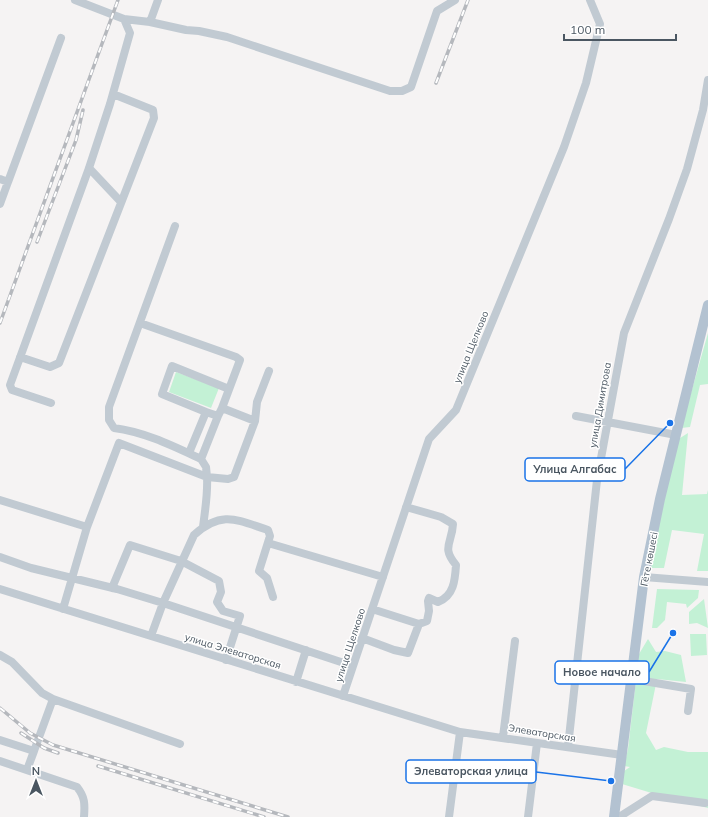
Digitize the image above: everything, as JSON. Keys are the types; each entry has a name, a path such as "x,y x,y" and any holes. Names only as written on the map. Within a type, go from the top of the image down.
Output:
{"main road":[{"name":"Гёте көшесі","path":"614,817 644,577 660,499 708,305"}],"street":[{"path":"75,0 124,19 150,22 227,37 390,91 402,91 411,86 437,11 455,0"},
{"path":"150,22 158,0"},
{"name":"улица Щелково","path":"343,696 429,439 456,410 564,147 586,83 600,24 590,0"},
{"path":"51,403 12,390 10,385 89,168 130,32 124,19"},
{"path":"0,204 4,181 61,38"},
{"name":"улица Димитрова","path":"568,747 597,480 606,422 624,333 669,219 686,169 703,110 708,80"},
{"path":"20,357 50,367 59,363 154,118 153,110 112,94"},
{"path":"89,168 121,202"},
{"path":"63,609 87,528 118,443 114,428 108,420 109,407 175,226"},
{"path":"140,323 236,357 240,360 201,458"},
{"path":"218,416 162,394 172,366 229,388"},
{"path":"118,443 207,477 228,479 234,477 255,421 257,402 268,371"},
{"path":"222,408 255,421"},
{"path":"189,453 206,412"},
{"path":"576,416 676,435"},
{"path":"114,428 140,434 201,458 206,467 208,492 203,527"},
{"path":"0,500 87,528"},
{"path":"372,609 419,624 427,621 430,598 438,602 446,600 453,588 456,565 448,556 447,550 453,524 441,517 406,507"},
{"path":"151,636 163,603 194,535 203,527 226,518 235,519 268,530 270,536 259,571 267,578 273,597"},
{"path":"268,543 383,577"},
{"path":"112,588 130,545 181,561 218,581 221,592 217,602 223,611 240,616 226,660"},
{"path":"0,557 72,579 112,588 163,603 354,666"},
{"path":"644,577 708,582"},
{"name":"улица Элеваторская","path":"0,589 460,732"},
{"path":"362,638 394,650 408,653 419,624"},
{"path":"503,737 515,641"},
{"path":"296,682 306,650"},
{"path":"0,655 12,662 42,693 53,699 180,744"},
{"path":"632,679 691,689 688,711"},
{"path":"27,770 53,699"},
{"path":"449,817 460,732"},
{"name":"Элеваторская","path":"460,732 622,755"},
{"path":"0,740 34,751"},
{"path":"528,817 537,742"},
{"path":"0,760 77,787 84,795 84,817"},
{"path":"619,817 652,796 705,803"}],"green space":[{"path":"708,333 708,384 700,385 690,427 681,428"},
{"path":"176,372 219,388 211,408 169,392"},
{"path":"688,433 682,495 707,494 708,490 708,571 697,571 704,534 672,530 664,568 650,568 677,440"},
{"path":"657,589 699,590 698,598 687,608 686,604 667,602 665,620 657,628 652,628"},
{"path":"704,599 708,628 697,623 689,624 689,612"},
{"path":"690,634 706,634 707,655 691,656"},
{"path":"648,639 656,652 665,651 681,655 686,682 657,679 646,733 656,750 664,747 688,752 708,752 708,808 622,784 624,771 630,767 624,766 628,749 639,654"}],"railway":[{"path":"0,323 118,0"},
{"path":"436,83 468,0"},
{"path":"37,242 76,140 83,110"},
{"path":"0,708 30,733 53,745 288,817"},
{"path":"21,733 44,748 58,753"},
{"path":"98,766 264,817"}],"place":[{"name":"Улица Алгабас","path":"670,423"},
{"name":"Новое начало","path":"673,633"},
{"name":"Элеваторская улица","path":"611,781"}]}
